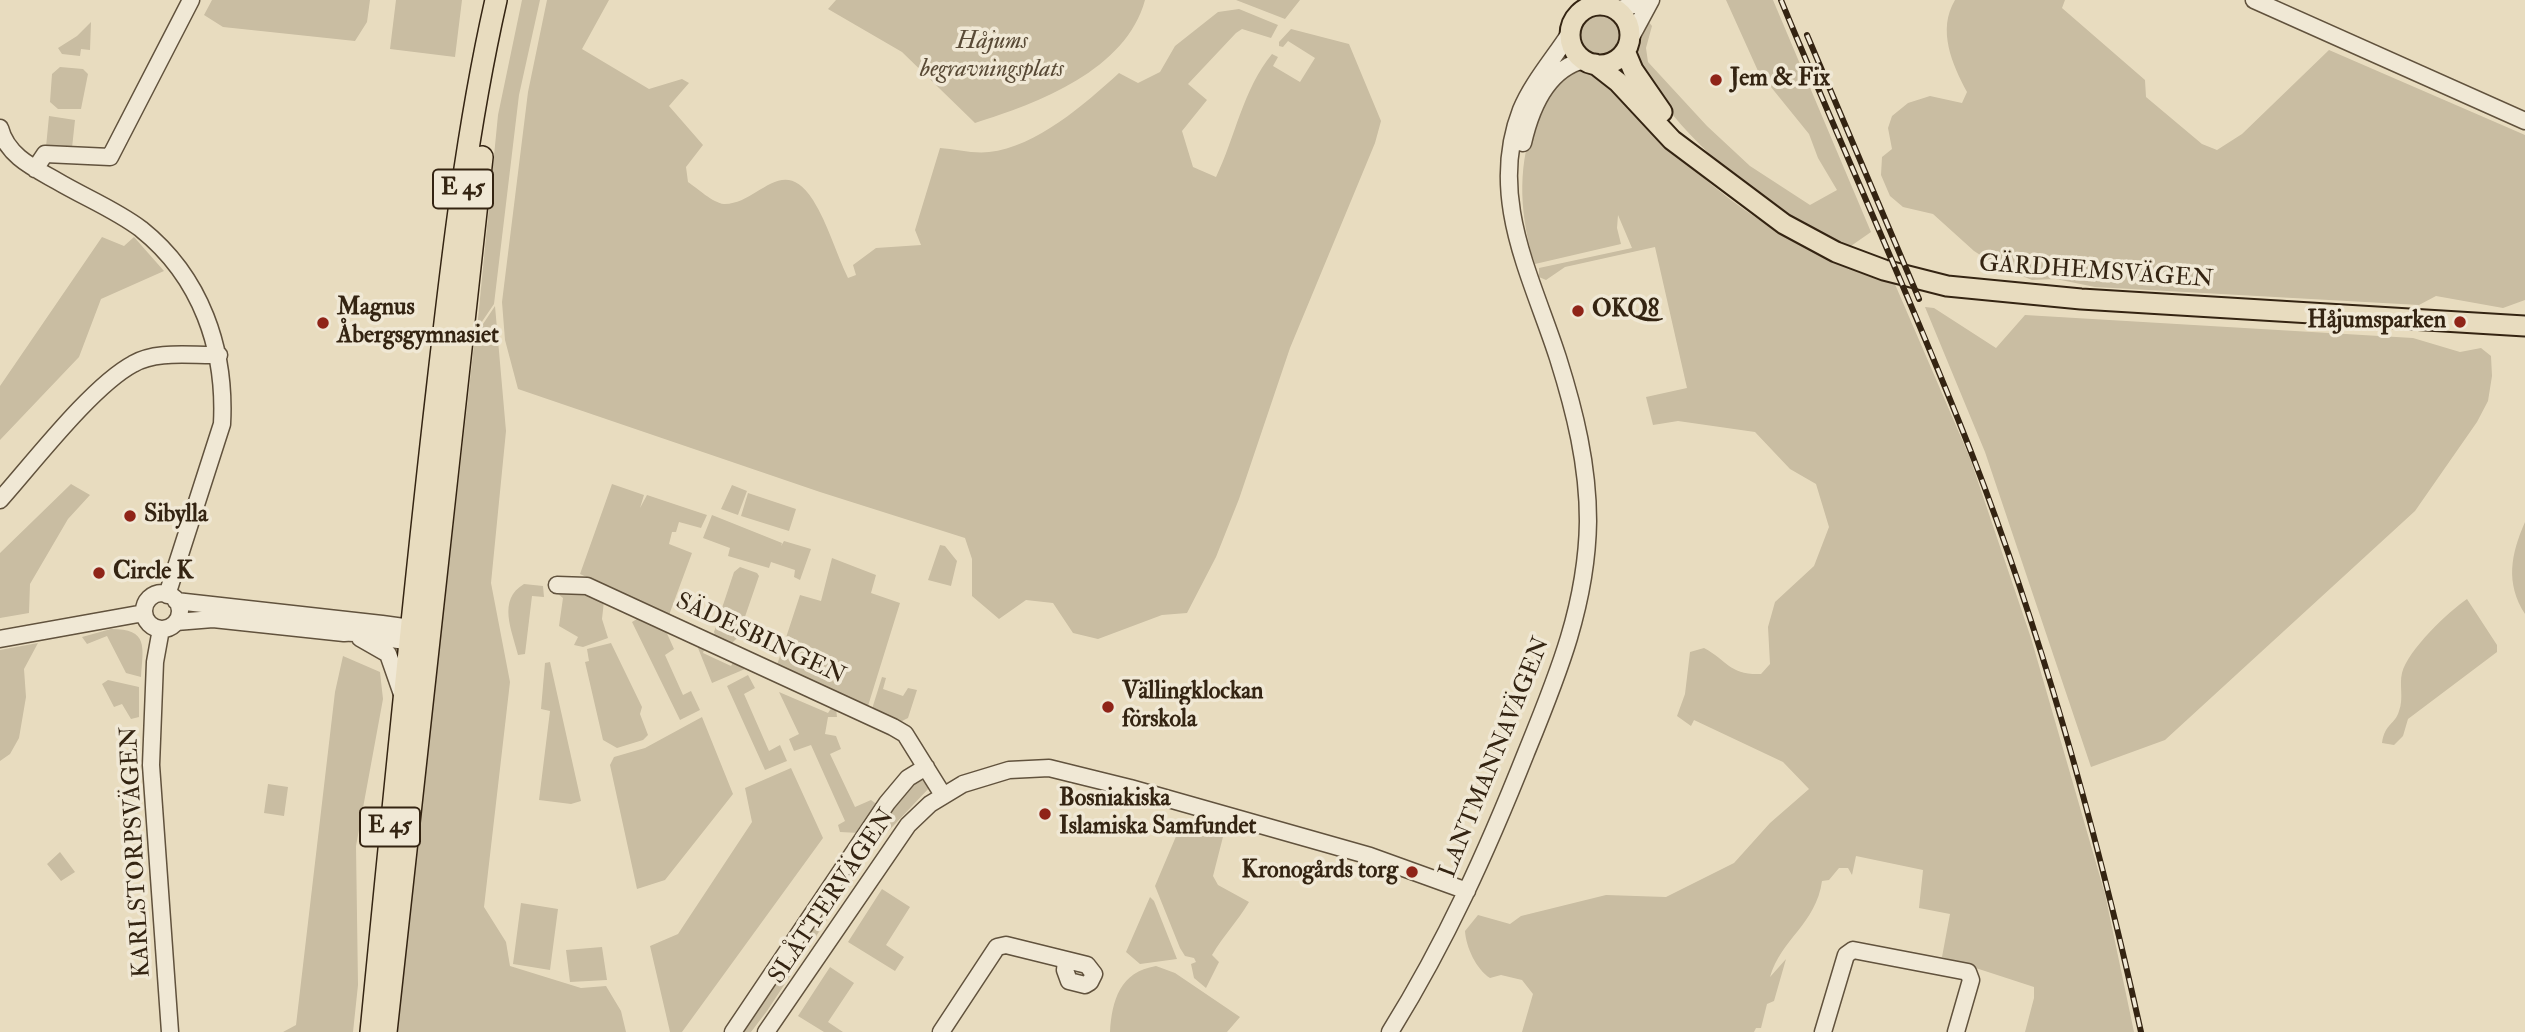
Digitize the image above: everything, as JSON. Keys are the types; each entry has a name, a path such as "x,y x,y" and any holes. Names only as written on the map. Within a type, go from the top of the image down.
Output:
{"highway":[{"name":"E 45","path":"371,1032 403,698 416,636 414,595 469,146 496,0"},
{"name":"E 45","path":"386,1032 416,636 483,147 510,0"}],"main road":[{"path":"1612,6 1627,23 1628,45 1615,61 1589,62 1574,49 1570,33 1580,7 1612,6"},
{"name":"GÄRDHEMSVÄGEN","path":"1628,45 1633,70 1650,98 1697,157"},
{"name":"GÄRDHEMSVÄGEN","path":"1589,62 1618,82 1672,140 1784,223 1836,252 1884,271 1947,286 2081,299 2525,326"}],"street":[{"path":"35,169 45,154 110,157 191,0"},
{"path":"1612,6 1651,0 1628,45"},
{"path":"2254,0 2525,121"},
{"name":"LANTMANNAVÄGEN","path":"1390,1032 1444,942 1564,660 1586,561 1587,497 1578,432 1557,355 1518,248 1508,181 1521,110 1570,33"},
{"name":"LANTMANNAVÄGEN","path":"1511,200 1525,136 1536,103 1553,78 1564,68 1589,62"},
{"name":"KARLSTORPSVÄGEN","path":"2,139 35,169 130,222 153,240 181,271 203,306 219,355 223,396 222,424 172,598 179,613 168,625 155,662 151,765 170,1032"},
{"path":"0,500 89,401 133,364 156,356 219,355"},
{"name":"SÄDESBINGEN","path":"557,585 587,586 893,727 905,734 943,795"},
{"path":"382,624 395,616 414,595"},
{"path":"152,596 382,624 416,636 344,633 214,619 168,625 148,622 144,613 147,601 152,596"},
{"path":"0,639 144,613"},
{"path":"344,633 366,640 388,654 403,698"},
{"path":"733,1032 887,803 908,778 926,767"},
{"name":"SLÅTTERVÄGEN","path":"766,1032 902,831 943,795 963,784 1009,770 1049,768 1073,772 1370,856 1467,891"},
{"path":"941,1032 997,947 1006,945 1066,961"},
{"path":"1823,1032 1849,951 1968,972 1971,980 1956,1032"}],"green space":[{"path":"212,0 370,0 367,22 355,41 223,27 204,15"},
{"path":"396,0 462,0 455,57 390,49"},
{"path":"522,0 540,0 519,95 494,304 477,329 498,115"},
{"path":"547,0 609,0 582,49 649,89 682,79 689,83 669,106 703,145 686,167 688,182 710,198 724,204 748,197 780,180 802,186 813,200 828,229 848,278 856,275 853,265 876,248 921,245 915,230 940,148 989,152 1024,142 1059,122 1119,73 1138,83 1160,72 1175,46 1218,12 1239,9 1278,25 1271,38 1242,29 1188,84 1207,100 1182,131 1193,167 1216,177 1254,82 1272,54 1278,57 1273,66 1300,82 1315,58 1288,41 1283,47 1279,46 1279,42 1291,29 1349,44 1381,121 1375,143 1290,348 1239,499 1216,557 1187,613 1162,615 1098,639 1073,633 1053,603 1026,600 999,619 972,596 972,559 965,538 820,492 518,389 505,340 502,302 528,92"},
{"name":"Håjums begravningsplats","path":"836,0 1145,0 1135,25 1119,46 1100,64 1052,94 975,123 902,52 828,9"},
{"path":"1236,0 1300,0 1285,19"},
{"path":"1726,0 1773,0 1871,232 1848,248 1776,206 1710,155 1667,107 1634,55 1648,21 1652,26 1646,48 1648,62 1707,126 1750,166 1810,205 1837,190 1818,158 1809,134 1758,71"},
{"path":"1955,0 2065,0 2062,8 2145,80 2146,97 2202,144 2217,150 2242,134 2329,50 2525,135 2525,300 2503,308 2436,296 2419,305 2095,287 2056,279 2032,280 1999,267 1974,251 1933,214 1903,207 1890,196 1881,175 1882,157 1892,149 1888,128 1892,116 1908,103 1930,96 1962,103 1967,92 1956,70 1947,35 1947,23"},
{"path":"1601,11 1618,18 1625,35 1618,52 1601,59 1584,52 1577,35 1584,18"},
{"path":"91,22 90,50 81,49 80,56 62,54 58,48 77,36"},
{"path":"60,67 83,69 88,74 81,109 58,109 50,102 52,74"},
{"path":"1582,67 1595,72 1696,171 1764,223 1803,245 1894,282 1970,458 2031,638 2105,894 2134,1032 2025,1032 2034,998 2034,987 1942,957 1950,914 1919,908 1923,870 1856,856 1852,875 1848,868 1839,868 1829,880 1822,881 1813,909 1775,964 1770,977 1786,959 1774,1001 1767,1004 1761,1028 1756,1028 1754,1032 1522,1032 1533,994 1522,980 1501,975 1490,978 1476,963 1465,931 1478,915 1510,924 1521,916 1606,895 1666,897 1734,863 1770,823 1809,789 1783,762 1694,720 1691,726 1677,716 1685,694 1690,652 1704,648 1735,670 1750,674 1761,674 1770,664 1768,627 1775,602 1814,566 1829,527 1816,484 1790,469 1755,432 1678,421 1653,425 1646,397 1687,388 1655,247 1565,267 1546,280 1539,277 1539,268 1632,248 1618,215 1617,228 1621,244 1535,264 1530,247 1522,195 1528,142 1533,125 1559,77"},
{"path":"49,116 75,120 72,148 46,147"},
{"path":"102,237 124,246 134,237 164,271 101,299 79,357 0,440 0,386"},
{"path":"495,306 506,431 491,583 510,682 484,907 506,942 510,966 581,988 606,986 621,1011 626,1032 396,1032 475,336"},
{"path":"1925,307 1934,308 1996,348 2025,315 2413,338 2460,352 2481,348 2491,356 2492,376 2488,401 2477,422 2415,511 2165,740 2091,767 1985,452"},
{"path":"71,484 90,495 68,519 30,584 29,613 0,618 0,553"},
{"path":"612,484 644,495 640,508 647,495 707,515 701,528 679,522 676,532 672,532 669,544 692,553 669,615 580,574"},
{"path":"732,485 747,491 738,515 721,509"},
{"path":"748,493 796,509 789,531 741,516"},
{"path":"712,515 782,543 781,546 784,541 811,549 800,580 794,577 795,570 771,562 769,568 728,556 730,548 703,538"},
{"path":"2525,522 2525,614 2515,591 2512,568 2516,546"},
{"path":"940,545 945,546 957,561 951,586 928,580"},
{"path":"832,558 876,575 871,593 900,603 868,706 777,665 800,595 821,601"},
{"path":"740,567 759,576 738,637 731,644 716,639 714,632 734,572"},
{"path":"524,584 543,586 544,597 532,596 525,654 518,655 510,626 509,607 511,598"},
{"path":"564,591 587,593 604,601 602,619 608,638 583,647 574,645 578,637 559,626 563,598 558,594"},
{"path":"2467,599 2497,645 2497,652 2408,719 2403,736 2394,745 2382,743 2385,732 2399,711 2401,678 2406,664 2430,632"},
{"path":"640,617 665,629 674,649 665,655 683,695 691,691 700,710 680,720 632,622"},
{"path":"111,629 132,632 138,636 142,649 141,677 126,673 107,636 87,644 82,637"},
{"path":"38,643 24,669 26,697 19,738 10,754 0,761 0,650"},
{"path":"611,643 642,707 640,714 648,735 643,740 617,748 603,740 585,662 589,661 587,649"},
{"path":"696,643 705,647 703,653 731,666 734,661 746,666 745,669 712,683"},
{"path":"343,656 380,672 383,699 356,846 358,985 353,1032 283,1032 296,1025 335,692"},
{"path":"550,662 581,801 571,804 539,800 550,711 541,709 545,663"},
{"path":"748,675 755,688 744,694 769,751 780,745 787,761 765,770 727,686"},
{"path":"882,677 886,678 883,689 903,696 908,688 917,690 908,718 900,722 872,709"},
{"path":"108,680 139,687 139,717 131,719 122,704 114,707 102,684"},
{"path":"779,692 828,713 832,707 836,709 837,717 828,717 825,734 836,736 841,749 830,754 855,807 871,800 878,805 859,833 840,832 838,825 845,821 811,745 794,751 789,739 799,734"},
{"path":"702,717 733,794 665,880 637,889 610,765 614,757 645,748"},
{"path":"791,768 823,838 682,1032 670,1032 650,946 678,934 752,822 745,788"},
{"path":"921,779 930,787 878,842 767,1011 751,1032 734,1032 913,780"},
{"path":"268,784 288,787 284,816 264,813"},
{"path":"1189,819 1225,829 1213,876 1218,885 1249,902 1212,955 1219,962 1206,988 1194,978 1191,964 1196,962 1194,958 1185,956 1180,948 1155,886 1177,834"},
{"path":"60,852 75,872 61,881 47,864"},
{"path":"882,889 910,907 886,945 904,957 895,971 848,942"},
{"path":"1150,897 1177,959 1140,964 1126,952"},
{"path":"521,903 558,909 550,970 513,964"},
{"path":"602,947 607,980 570,982 566,950"},
{"path":"1156,966 1175,973 1240,1017 1227,1032 1110,1032 1113,1009 1120,989 1134,974"},
{"path":"830,967 854,983 828,1022 843,1032 824,1032 798,1016"}],"railway":[{"path":"1781,0 1927,342 1973,457 2024,598 2088,813 2141,1032"},
{"path":"1807,35 1919,299"}],"place":[{"name":"Jem & Fix","path":"1716,80"},
{"name":"OKQ8","path":"1578,311"},
{"name":"Håjumsparken","path":"2460,322"},
{"name":"Magnus Åbergsgymnasiet","path":"323,323"},
{"name":"Sibylla","path":"130,516"},
{"name":"Circle K","path":"99,573"},
{"name":"Vällingklockan förskola","path":"1108,707"},
{"name":"Bosniakiska Islamiska Samfundet","path":"1045,814"},
{"name":"Kronogårds torg","path":"1412,872"}]}
